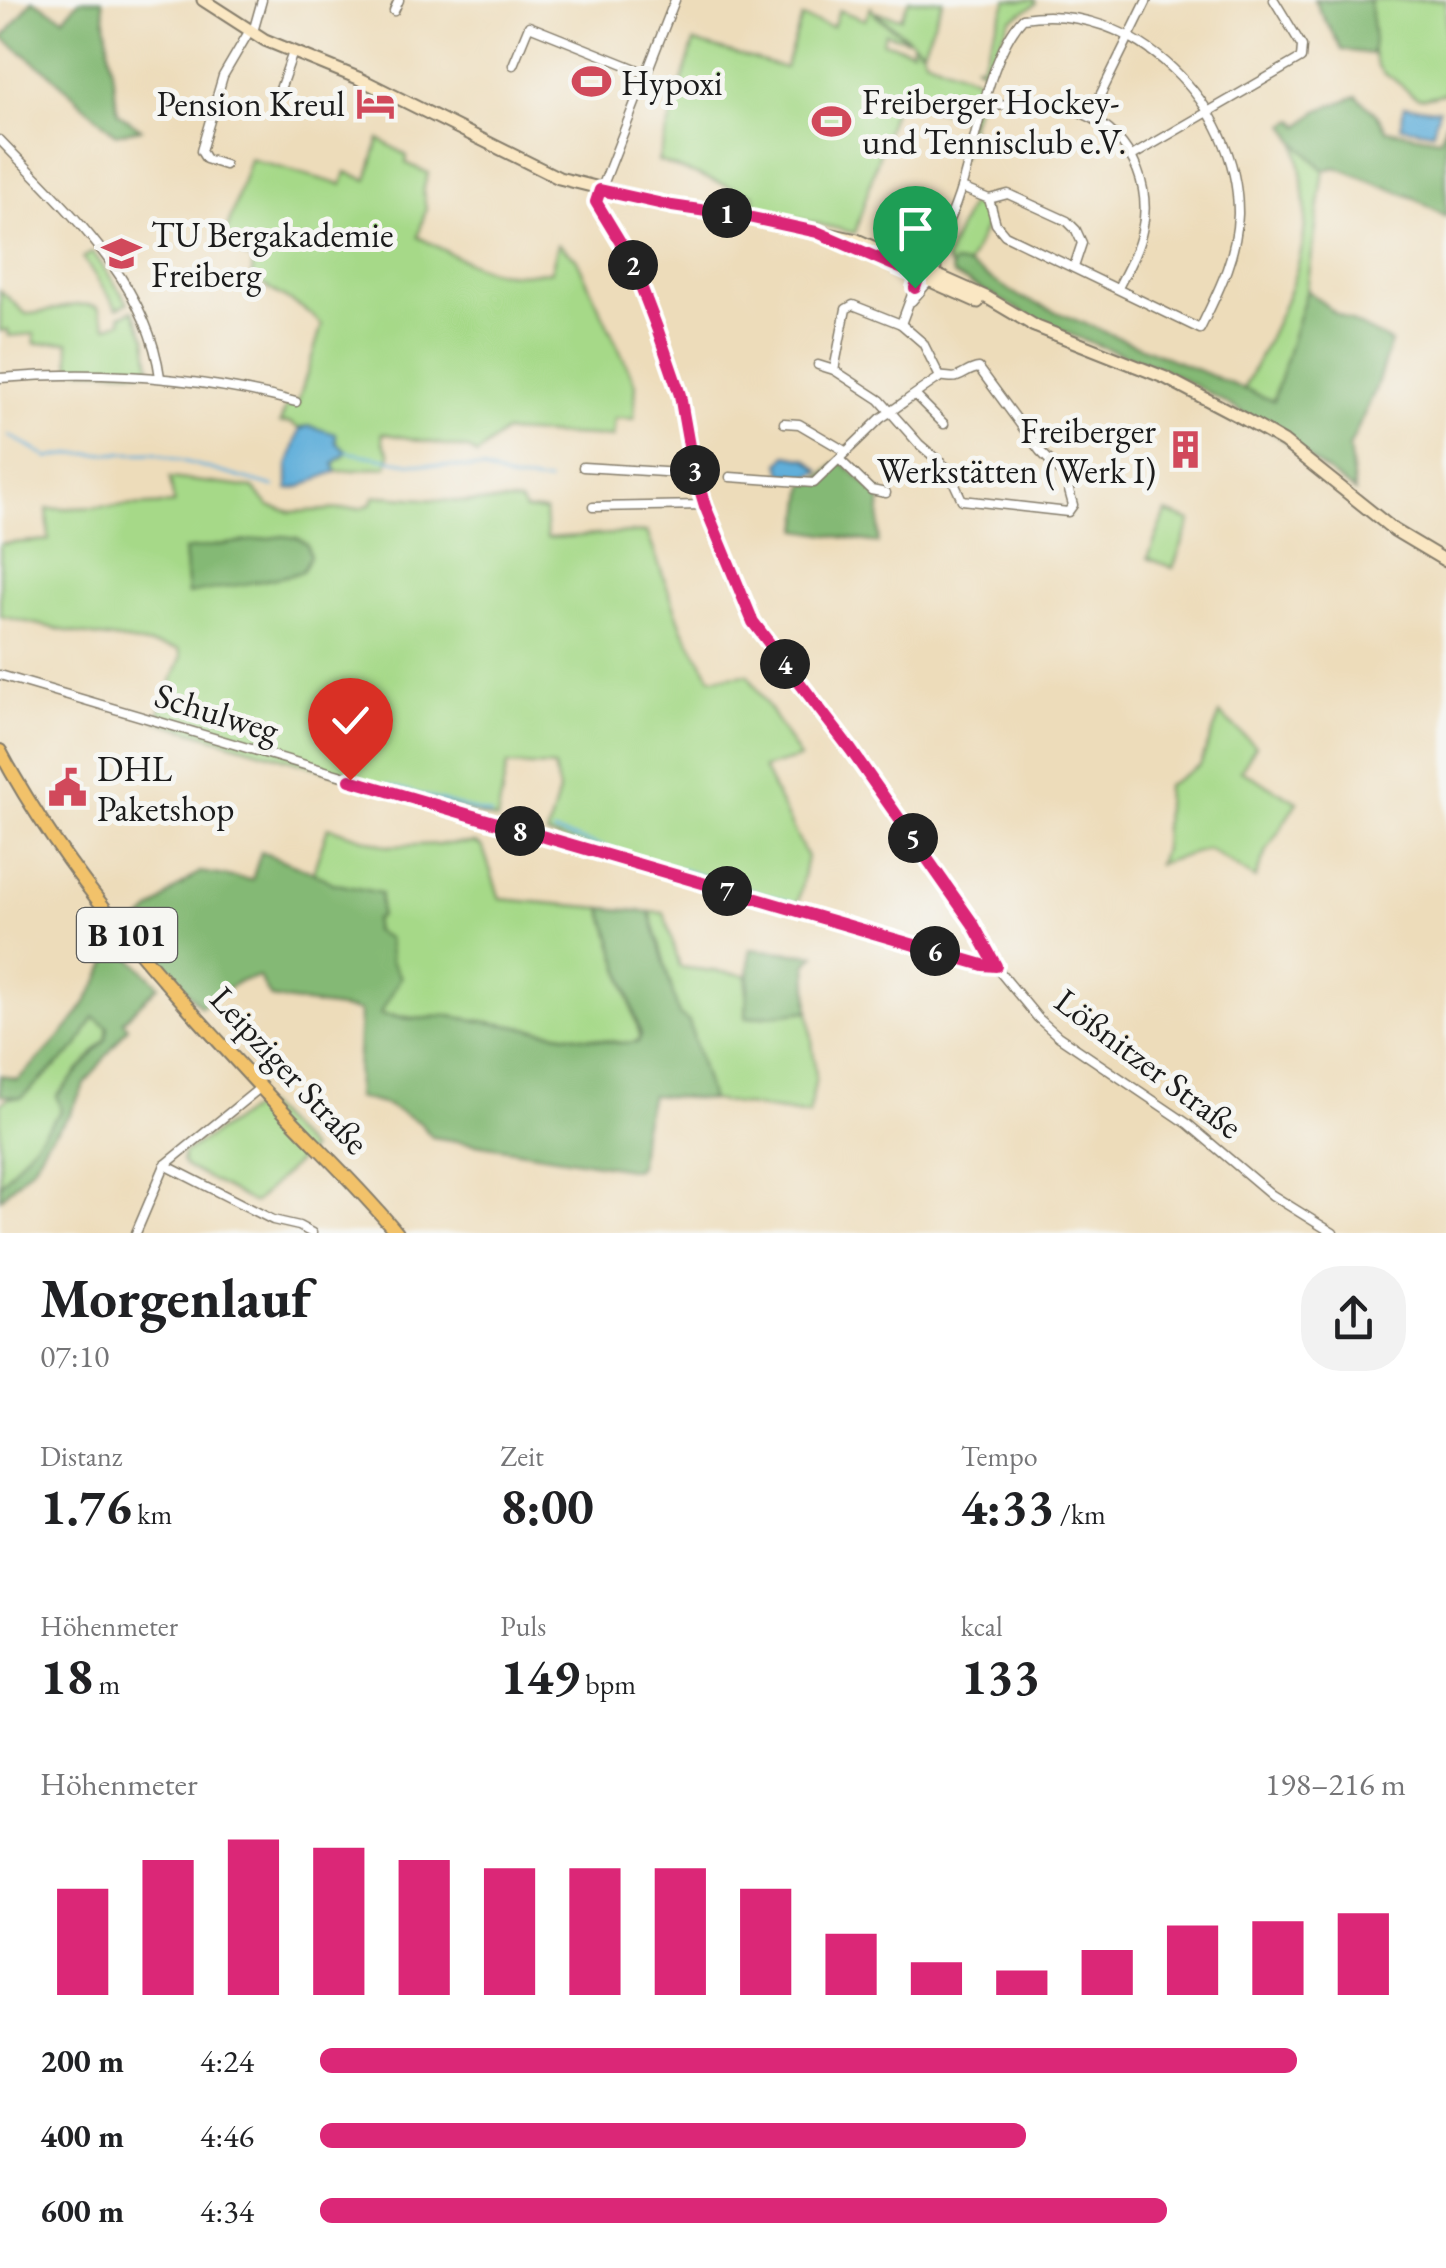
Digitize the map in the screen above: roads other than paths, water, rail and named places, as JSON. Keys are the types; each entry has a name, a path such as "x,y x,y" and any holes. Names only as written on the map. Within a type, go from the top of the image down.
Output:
{"main road":[{"path":"202,0 292,52 358,78 560,178 672,206 734,214 817,232 1166,378 1284,442 1394,530 1446,561"},
{"name":"Leipziger Straße","path":"0,752 46,830 126,934 261,1087 362,1190 398,1233"}],"street":[{"path":"225,165 206,160 200,151 222,76 251,31 262,0"},
{"path":"394,11 399,0"},
{"path":"600,190 675,0"},
{"path":"1090,116 1147,0"},
{"path":"1132,156 1300,58 1304,53 1274,0"},
{"path":"901,324 962,188 992,79 1017,25 1040,11 1130,34 1170,63 1209,112 1229,157 1238,216 1227,272 1200,329 1000,231 988,199"},
{"path":"514,65 529,26 646,73"},
{"path":"278,95 292,52"},
{"path":"985,106 1054,106 1090,116 1114,134 1132,156 1143,189 1144,220 1138,246 1118,288"},
{"path":"0,140 74,218 119,276 153,336 160,377"},
{"path":"962,188 988,199 1008,194 1067,221 1082,243 1074,268"},
{"name":"Lößnitzer Straße","path":"600,190 596,206 631,260 676,381 705,506 753,622 918,845 973,924 996,966 1038,1018 1058,1036 1188,1124 1272,1194 1334,1233"},
{"path":"834,370 844,315 853,305 901,324 923,343 940,377"},
{"path":"730,476 814,483 891,412 940,377 956,378 973,368 984,372 1040,451 1065,476 1073,506 1068,512 962,500 946,468 891,412 858,382 818,365"},
{"path":"0,378 98,374 160,377 296,402"},
{"path":"916,396 944,424"},
{"path":"784,424 799,424 842,455 871,490 886,493"},
{"path":"583,467 696,474"},
{"path":"593,507 705,506"},
{"name":"Schulweg","path":"0,675 540,836 996,966"},
{"path":"136,1233 164,1165 261,1087"},
{"path":"164,1165 274,1220 304,1227 312,1233"}],"water":[{"path":"1404,106 1439,109 1433,132 1401,127"},
{"path":"309,426 336,434 336,442 347,452 334,463 336,472 288,489 288,466 300,429"},
{"path":"787,455 807,459 820,471 809,477 783,474 780,463"}],"waterway":[{"path":"9,435 49,458 154,453 274,487"},
{"path":"347,452 408,463 482,469 512,480 549,482"},
{"path":"387,785 491,815"},
{"path":"553,832 795,903"}],"place":[{"name":"Hypoxi","path":"591,82"},
{"name":"Pension Kreul","path":"375,103"},
{"name":"Freiberger Hockey- und Tennisclub e.V.","path":"832,121"},
{"name":"TU Bergakademie Freiberg","path":"121,254"},
{"name":"Freiberger Werkstätten (Werk I)","path":"1186,450"},
{"name":"DHL Paketshop","path":"67,788"}]}
